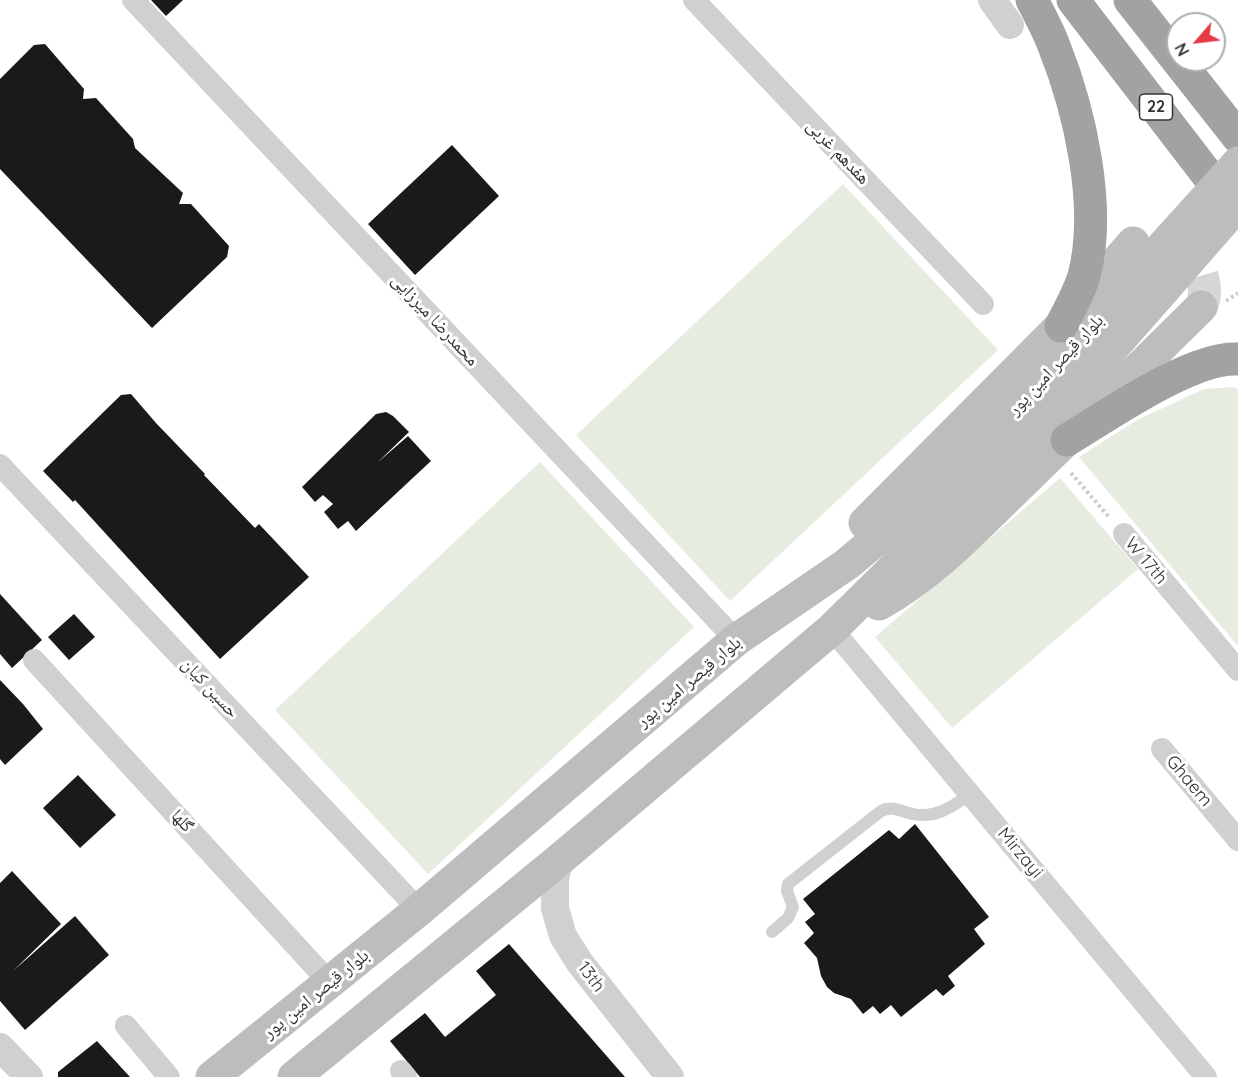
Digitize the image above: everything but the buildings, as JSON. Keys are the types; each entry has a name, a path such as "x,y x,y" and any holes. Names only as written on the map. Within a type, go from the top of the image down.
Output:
{"highway":[{"path":"1032,0 1054,45 1076,114 1086,164 1091,208 1089,251 1084,278 1061,326"},
{"name":"22","path":"1073,0 1238,214"},
{"name":"22","path":"1130,0 1238,136"},
{"path":"1060,447 1152,388 1207,365 1238,359"}],"main road":[{"path":"1148,266 1238,163"},
{"path":"794,601 854,533 1061,326 1238,204"},
{"name":"بلوار قیصر امین پور","path":"212,1077 419,910 736,640 847,564 970,455 1047,377 1148,266"},
{"name":"بلوار قیصر امین پور","path":"294,1077 559,860 832,629 1076,389 1148,266"},
{"path":"832,629 893,596 955,548 1215,303"}],"street":[{"name":"محمدرضا میرزایی","path":"133,0 736,640"},
{"name":"هفدهم غربی","path":"694,0 982,303"},
{"path":"992,0 1010,25"},
{"name":"حسین کیان","path":"0,465 419,910"},
{"name":"W 17th","path":"1124,534 1238,670"},
{"name":"Mirzayi","path":"832,629 1206,1077"},
{"name":"گلها","path":"34,660 330,983"},
{"name":"Ghaem","path":"1162,749 1238,840"},
{"name":"13th","path":"559,860 555,879 555,908 563,936 580,963 670,1077"},
{"path":"126,1026 169,1077"},
{"path":"0,1047 28,1077"}],"lane":[{"path":"772,932 788,918 793,907 787,891 788,884 881,811 893,808 916,815 941,813 970,794"}],"path":[{"path":"1215,303 1238,293"},
{"name":"W 17th","path":"1060,447 1124,534"}],"shaded area":[{"path":"843,184 998,350 730,601 576,435"},
{"path":"1234,387 1238,389 1238,646 1079,457 1137,420 1204,389"},
{"path":"540,462 694,627 428,874 275,710"},
{"path":"1060,478 1138,569 952,728 875,637"}],"tunnel":[{"path":"1172,239 1188,249 1200,269 1204,285 1204,300 1201,307"}]}
